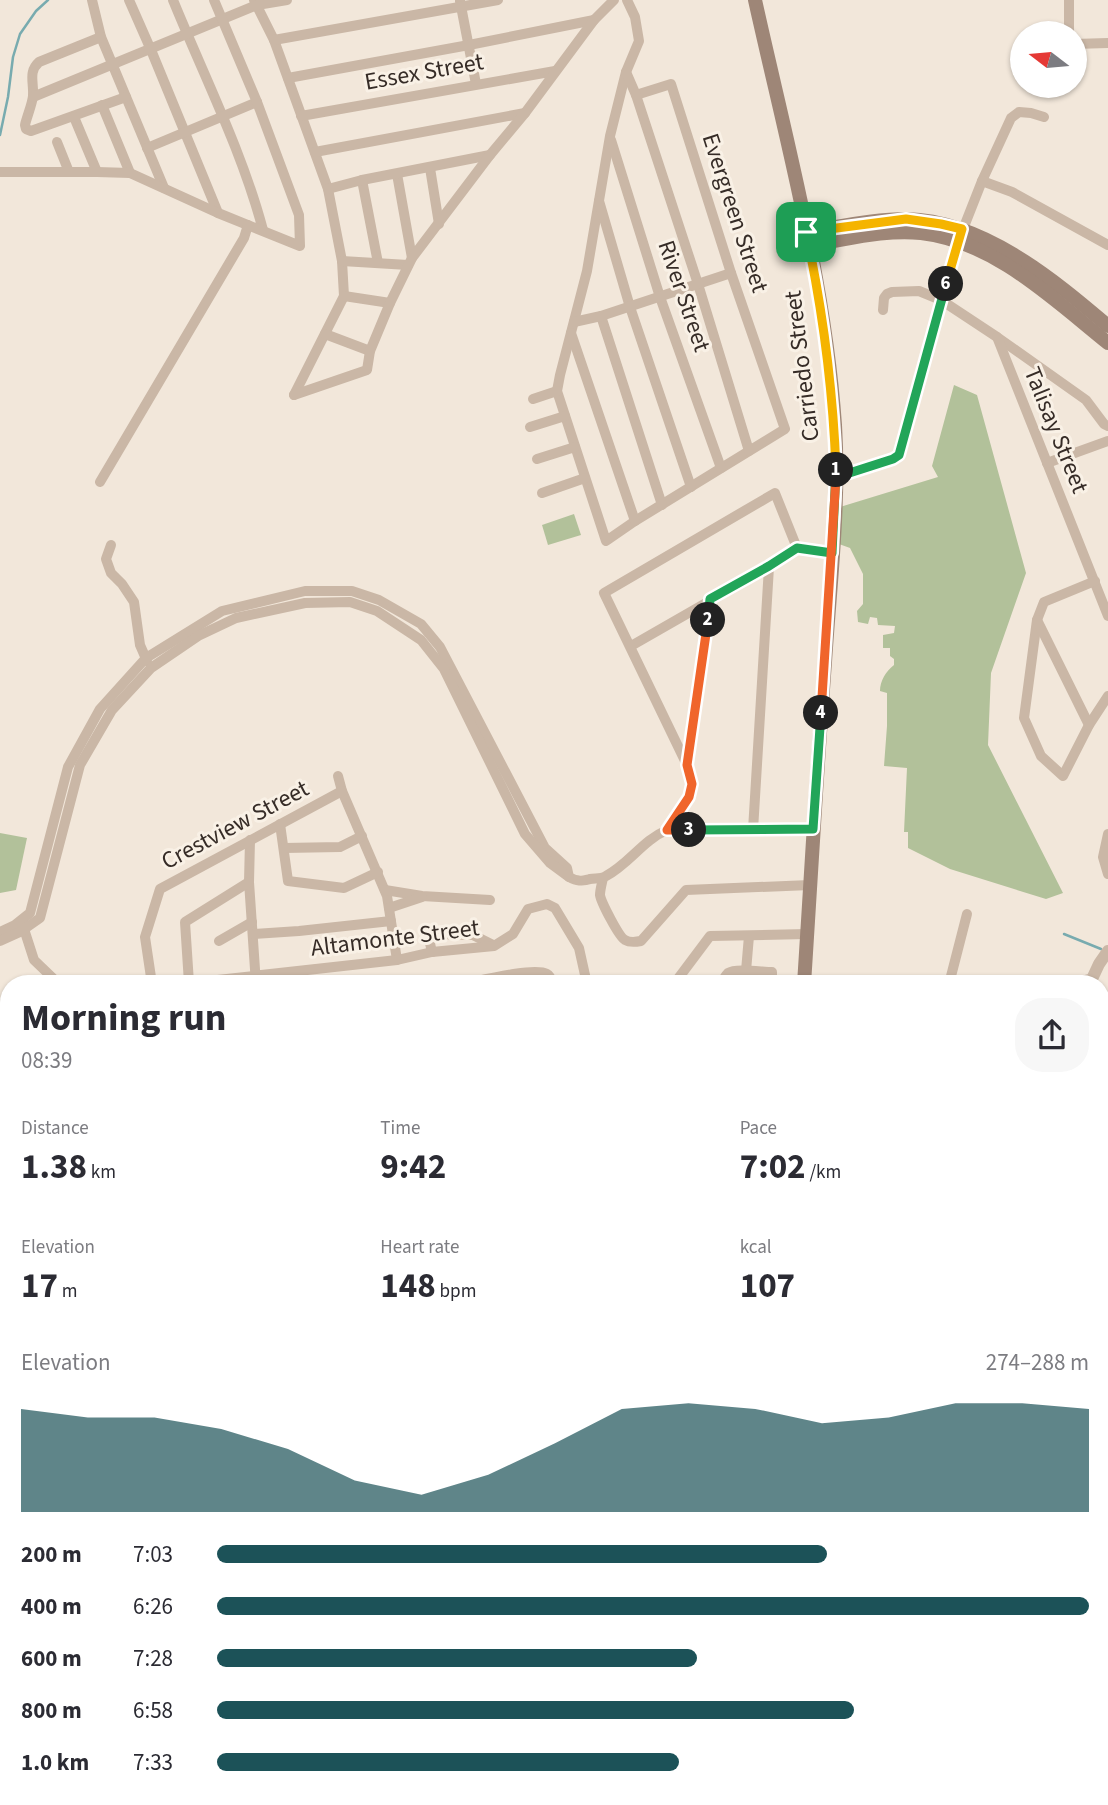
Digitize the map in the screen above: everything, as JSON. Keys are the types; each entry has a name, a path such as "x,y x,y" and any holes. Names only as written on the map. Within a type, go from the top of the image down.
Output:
{"main road":[{"name":"Carriedo Street","path":"755,0 807,239 828,363 835,427 836,477 832,553 805,975"},
{"path":"807,239 906,219 941,224 960,235 999,247 1033,268 1073,296 1106,333"}],"street":[{"path":"92,0 101,37 164,188"},
{"path":"129,0 218,213"},
{"path":"173,0 223,117 263,230"},
{"path":"0,172 130,173 300,246 299,215 257,102 214,0"},
{"path":"33,97 188,35 255,3 287,0"},
{"path":"274,40 460,3 498,0"},
{"path":"255,3 274,40 328,189 342,261 344,296 294,395 367,370 370,351 410,262 594,20 614,0"},
{"path":"626,72 698,284 749,451 606,541 557,391 559,374 587,271 610,136 626,72 639,41 635,17 627,0"},
{"path":"1069,0 1069,21"},
{"path":"460,3 477,84"},
{"path":"288,78 470,46 594,20"},
{"path":"101,37 34,66 33,97 26,129 31,131 126,97"},
{"path":"1087,44 1108,43"},
{"name":"Essex Street","path":"301,116 555,71"},
{"name":"Evergreen Street","path":"636,95 671,84 731,273 785,429 749,451"},
{"path":"147,148 257,102"},
{"path":"102,105 130,173"},
{"path":"836,477 899,455 960,235 982,181 1011,118 1019,111 1044,117"},
{"path":"315,152 525,113"},
{"path":"74,117 97,172"},
{"name":"River Street","path":"610,136 660,296 721,468"},
{"path":"57,142 69,172"},
{"path":"328,189 490,155"},
{"path":"430,168 439,224"},
{"path":"397,174 410,262"},
{"path":"362,180 379,263"},
{"path":"982,181 1012,192 1108,245"},
{"path":"598,199 630,307 691,488"},
{"path":"100,482 244,238 248,225"},
{"path":"342,261 410,262"},
{"path":"574,322 630,307 731,273"},
{"path":"883,310 884,298 892,292 919,291 941,300 1086,400 1107,428"},
{"path":"344,296 390,303"},
{"path":"601,316 662,505"},
{"path":"570,333 635,521"},
{"path":"325,334 370,351"},
{"name":"Talisay Street","path":"997,337 1108,616"},
{"path":"533,398 557,391"},
{"path":"530,427 565,416"},
{"path":"1046,463 1108,441"},
{"path":"537,458 575,447"},
{"path":"542,492 585,478"},
{"path":"667,830 689,797 692,784 687,765 604,593 775,493 797,548"},
{"path":"111,545 106,559 111,573 134,602 140,645 148,663"},
{"path":"631,646 797,548 832,553"},
{"path":"753,830 769,566"},
{"path":"1095,581 1044,602 1037,620 1024,718 1041,756 1063,776 1089,725 1108,696"},
{"path":"0,932 15,925 30,913 68,766 100,709 148,663 222,611 305,591 379,600 421,624 440,648 545,848 579,882 603,878 631,858 654,835 667,830 813,829"},
{"path":"687,765 710,599"},
{"path":"1037,620 1089,725"},
{"path":"0,941 40,918 80,765 112,710 148,663"},
{"path":"338,776 385,890 397,960"},
{"name":"Crestview Street","path":"151,975 145,937 160,889 342,791"},
{"path":"280,824 288,881 344,888 378,872"},
{"path":"1108,834 1103,858 1108,874"},
{"path":"284,848 340,847 362,836"},
{"path":"250,840 249,882 255,975"},
{"path":"603,878 600,895 602,901 621,937 634,942 641,941 686,890 810,885"},
{"path":"185,975 185,922 249,882"},
{"path":"385,890 422,896 490,900"},
{"path":"389,908 422,896"},
{"name":"Altamonte Street","path":"290,975 397,960 432,952 494,946 513,934 528,909 547,904 555,908 579,948 585,975"},
{"path":"951,975 967,914"},
{"path":"219,942 252,928 299,931 391,921"},
{"path":"24,929 34,960 50,975"},
{"path":"432,952 429,940 431,934 473,935 494,946"},
{"path":"681,975 710,936 807,934"},
{"path":"746,971 749,936"},
{"path":"1094,975 1098,964 1108,951"},
{"path":"726,975 733,971 772,972 772,975"},
{"path":"516,975 548,975"}],"green space":[{"path":"954,385 977,395 1026,573 991,673 988,745 1063,893 1046,899 950,869 908,848 908,832 904,832 907,768 884,766 887,693 880,691 880,687 884,676 894,665 894,659 890,656 890,648 883,648 883,635 894,633 895,626 878,625 877,618 870,617 868,624 858,622 857,611 863,604 863,574 850,548 839,544 840,507 938,477 932,466"},
{"path":"574,514 581,535 548,545 542,525"},
{"path":"0,833 27,838 16,890 0,893"}],"waterway":[{"path":"0,135 13,57 20,34 36,11 48,0"},
{"path":"1064,934 1101,949"}],"route":[{"path":"806,232 827,350 835,427 836,477 832,553 797,548 710,599 687,765 692,784 689,797 667,830 813,829 832,553 836,477 899,455 962,229 906,219 806,232"}]}
